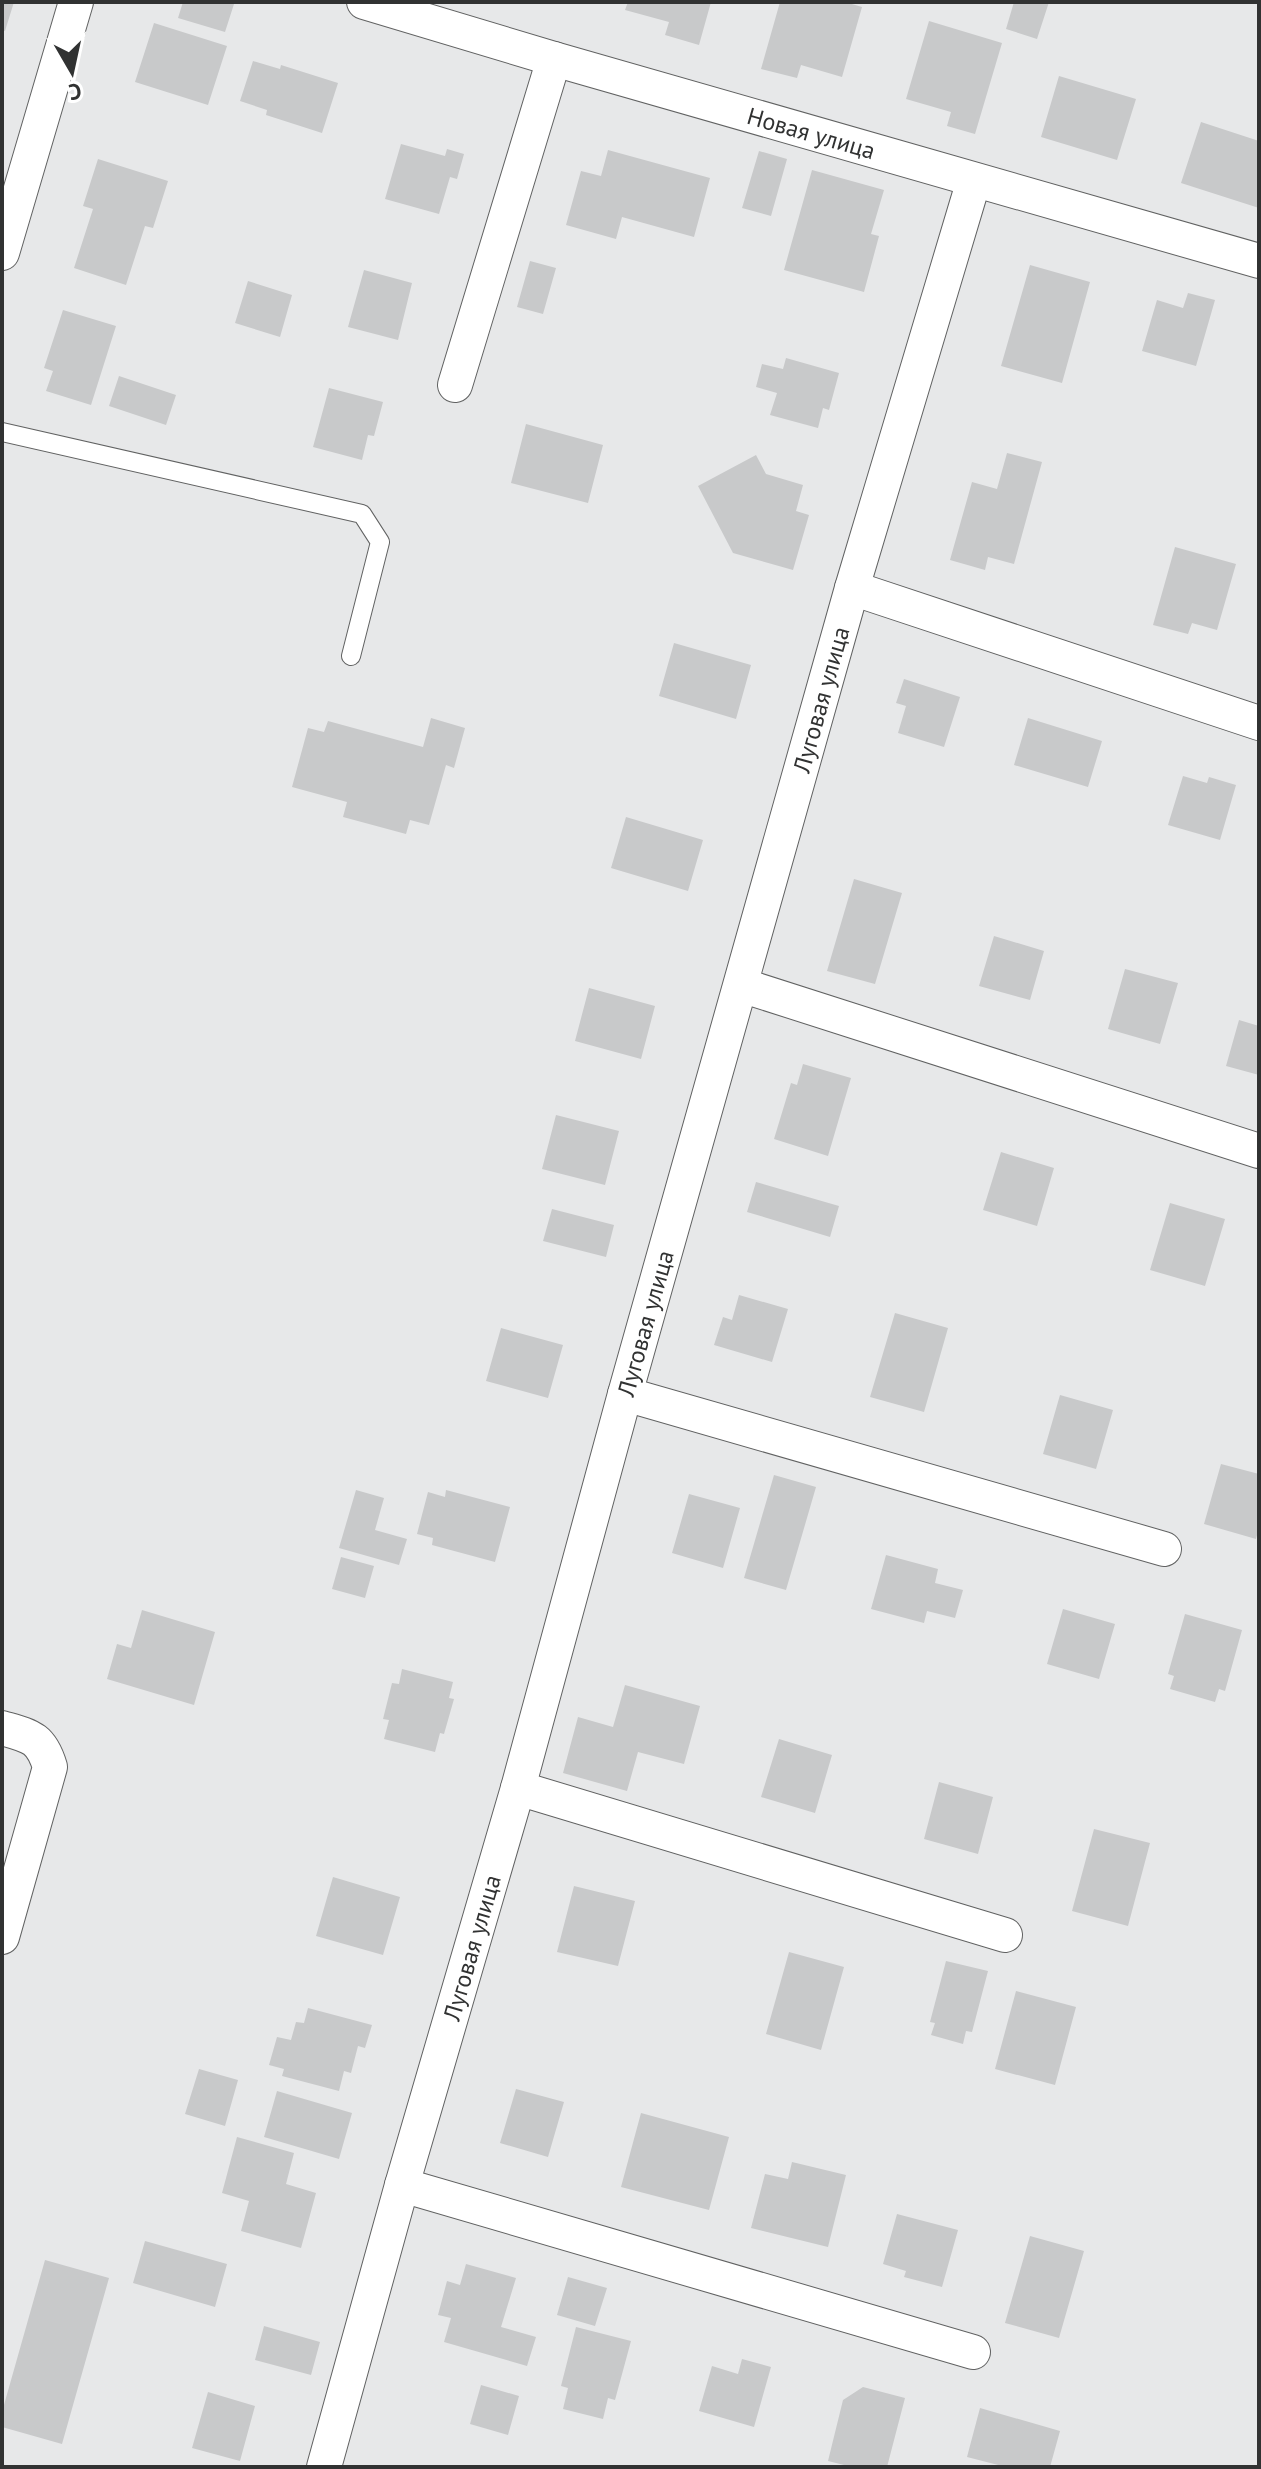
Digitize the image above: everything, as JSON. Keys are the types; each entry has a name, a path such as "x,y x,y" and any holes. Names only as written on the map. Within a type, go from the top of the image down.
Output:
{"street":[{"path":"2,253 76,2"},
{"name":"Новая улица","path":"364,2 1259,261"},
{"path":"455,385 554,59"},
{"name":"Луговая улица","path":"324,2467 402,2185 518,1788 625,1394 852,588 974,180"},
{"path":"852,588 1259,723"},
{"path":"741,985 1259,1151"},
{"path":"625,1394 1164,1549"},
{"path":"2,1728 30,1736 44,1748 50,1767 2,1937"},
{"path":"518,1788 1005,1935"},
{"path":"402,2185 973,2352"}],"lane":[{"path":"2,432 362,514 380,542 351,656"}],"building":[{"path":"2,2 14,2 5,31 2,30"},
{"path":"183,2 234,4 225,32 178,18"},
{"path":"628,2 711,2 699,45 665,35 669,22 625,10"},
{"path":"780,2 845,2 862,7 842,77 801,65 797,78 761,69"},
{"path":"1014,2 1049,2 1037,39 1006,29"},
{"path":"929,21 1002,43 975,134 947,126 951,112 906,99"},
{"path":"154,23 227,46 208,105 135,82"},
{"path":"253,61 280,69 281,65 338,83 322,133 266,115 267,110 240,101"},
{"path":"1059,76 1136,99 1117,160 1041,137"},
{"path":"1201,122 1259,141 1259,208 1181,183"},
{"path":"401,144 445,156 447,149 464,154 457,179 450,177 439,214 385,199"},
{"path":"608,150 710,178 694,237 622,217 616,239 566,225 581,171 601,176"},
{"path":"759,151 787,159 771,216 742,208"},
{"path":"98,159 168,181 153,228 145,226 126,285 74,268 93,209 83,206"},
{"path":"812,170 884,190 871,234 879,236 864,292 784,270"},
{"path":"530,261 556,268 543,314 517,307"},
{"path":"1030,265 1090,282 1062,383 1001,366"},
{"path":"364,270 412,283 398,340 348,327"},
{"path":"248,281 292,295 280,337 235,323"},
{"path":"1188,293 1215,300 1196,366 1142,351 1157,300 1183,308"},
{"path":"63,310 116,326 91,405 46,391 53,371 44,368"},
{"path":"786,358 839,373 829,410 823,408 818,428 770,415 777,393 756,387 762,364 783,369"},
{"path":"119,376 176,395 166,425 109,406"},
{"path":"329,388 383,402 374,436 368,435 362,460 313,447"},
{"path":"526,424 603,445 588,503 511,483"},
{"path":"1007,453 1042,462 1014,564 988,557 985,570 950,560 972,482 997,489"},
{"path":"756,455 766,474 803,485 796,511 809,515 793,570 733,553 698,486"},
{"path":"1175,547 1236,564 1217,630 1192,623 1188,634 1153,625"},
{"path":"674,643 751,665 736,719 659,696"},
{"path":"904,679 960,697 944,747 898,733 906,706 896,703"},
{"path":"431,718 465,728 454,768 446,765 429,825 410,820 406,834 343,817 347,802 292,787 308,728 324,732 328,721 423,747"},
{"path":"1028,718 1102,741 1088,787 1014,765"},
{"path":"1183,776 1207,783 1209,777 1236,785 1220,840 1168,825"},
{"path":"626,817 703,840 688,891 611,868"},
{"path":"854,879 902,893 875,984 827,971"},
{"path":"994,936 1044,951 1030,1000 979,986"},
{"path":"1125,969 1178,983 1160,1044 1108,1029"},
{"path":"589,988 655,1006 641,1059 575,1041"},
{"path":"1239,1020 1259,1026 1259,1075 1226,1066"},
{"path":"803,1064 851,1078 828,1156 774,1139 791,1083 797,1085"},
{"path":"556,1115 619,1131 605,1185 542,1169"},
{"path":"1001,1152 1054,1168 1037,1226 983,1210"},
{"path":"756,1182 839,1206 830,1237 747,1212"},
{"path":"1170,1203 1225,1219 1205,1286 1150,1270"},
{"path":"552,1209 614,1225 606,1257 543,1241"},
{"path":"739,1295 788,1309 772,1362 714,1345 723,1317 732,1320"},
{"path":"895,1313 948,1328 924,1412 870,1397"},
{"path":"501,1328 563,1345 548,1398 486,1381"},
{"path":"1060,1395 1113,1410 1096,1469 1043,1454"},
{"path":"1221,1464 1259,1474 1259,1527 1256,1539 1204,1524"},
{"path":"774,1475 816,1487 786,1590 744,1578"},
{"path":"356,1490 384,1498 375,1530 407,1539 399,1565 339,1548"},
{"path":"446,1490 510,1507 495,1562 432,1545 433,1538 417,1534 428,1492 445,1497"},
{"path":"689,1494 740,1508 723,1568 672,1553"},
{"path":"886,1555 938,1569 935,1583 963,1590 955,1618 927,1611 924,1623 871,1609"},
{"path":"341,1557 374,1566 365,1598 332,1589"},
{"path":"1063,1609 1115,1624 1099,1679 1047,1664"},
{"path":"142,1610 215,1632 194,1705 107,1679 117,1644 131,1648"},
{"path":"1185,1614 1242,1630 1225,1691 1219,1689 1215,1702 1170,1689 1174,1676 1168,1674"},
{"path":"402,1669 453,1682 449,1698 454,1699 435,1752 384,1739 389,1720 383,1719 392,1683 399,1684"},
{"path":"625,1685 700,1706 684,1764 638,1752 627,1791 563,1773 578,1717 613,1727"},
{"path":"779,1739 832,1755 815,1813 761,1797"},
{"path":"939,1782 993,1797 978,1854 924,1839"},
{"path":"1094,1829 1150,1843 1128,1926 1072,1911"},
{"path":"333,1877 400,1897 383,1955 316,1936"},
{"path":"574,1886 635,1901 618,1966 557,1952"},
{"path":"789,1952 844,1967 821,2050 766,2034"},
{"path":"946,1961 988,1971 972,2032 966,2031 963,2044 931,2035 935,2023 930,2022"},
{"path":"1016,1991 1076,2007 1055,2085 995,2069"},
{"path":"308,2008 372,2025 365,2048 358,2046 351,2073 344,2071 339,2091 282,2076 284,2069 269,2065 277,2037 291,2040 296,2022 304,2023"},
{"path":"199,2069 238,2080 225,2126 185,2114"},
{"path":"516,2089 564,2102 548,2157 500,2143"},
{"path":"277,2091 352,2113 339,2159 264,2137"},
{"path":"641,2113 729,2137 709,2210 621,2187"},
{"path":"237,2137 294,2153 286,2184 316,2193 301,2248 241,2231 249,2201 222,2193"},
{"path":"792,2162 846,2175 828,2247 751,2228 765,2174 788,2179"},
{"path":"897,2214 958,2230 942,2287 904,2277 906,2271 883,2264"},
{"path":"1030,2236 1084,2251 1059,2338 1005,2323"},
{"path":"145,2241 227,2264 215,2307 133,2283"},
{"path":"45,2260 109,2278 62,2444 2,2427 2,2412"},
{"path":"466,2264 516,2278 501,2327 536,2337 527,2366 444,2342 451,2318 438,2315 447,2281 460,2285"},
{"path":"568,2277 607,2288 595,2326 557,2315"},
{"path":"264,2326 320,2342 311,2375 255,2360"},
{"path":"576,2327 631,2341 615,2400 608,2398 603,2419 563,2409 568,2388 561,2386"},
{"path":"742,2359 771,2367 754,2427 699,2411 712,2366 738,2374"},
{"path":"481,2385 519,2396 508,2435 470,2424"},
{"path":"863,2387 905,2398 887,2467 852,2467 828,2461 843,2400"},
{"path":"208,2392 255,2406 240,2461 192,2448"},
{"path":"980,2408 1060,2431 1050,2467 1006,2467 967,2457"}]}
